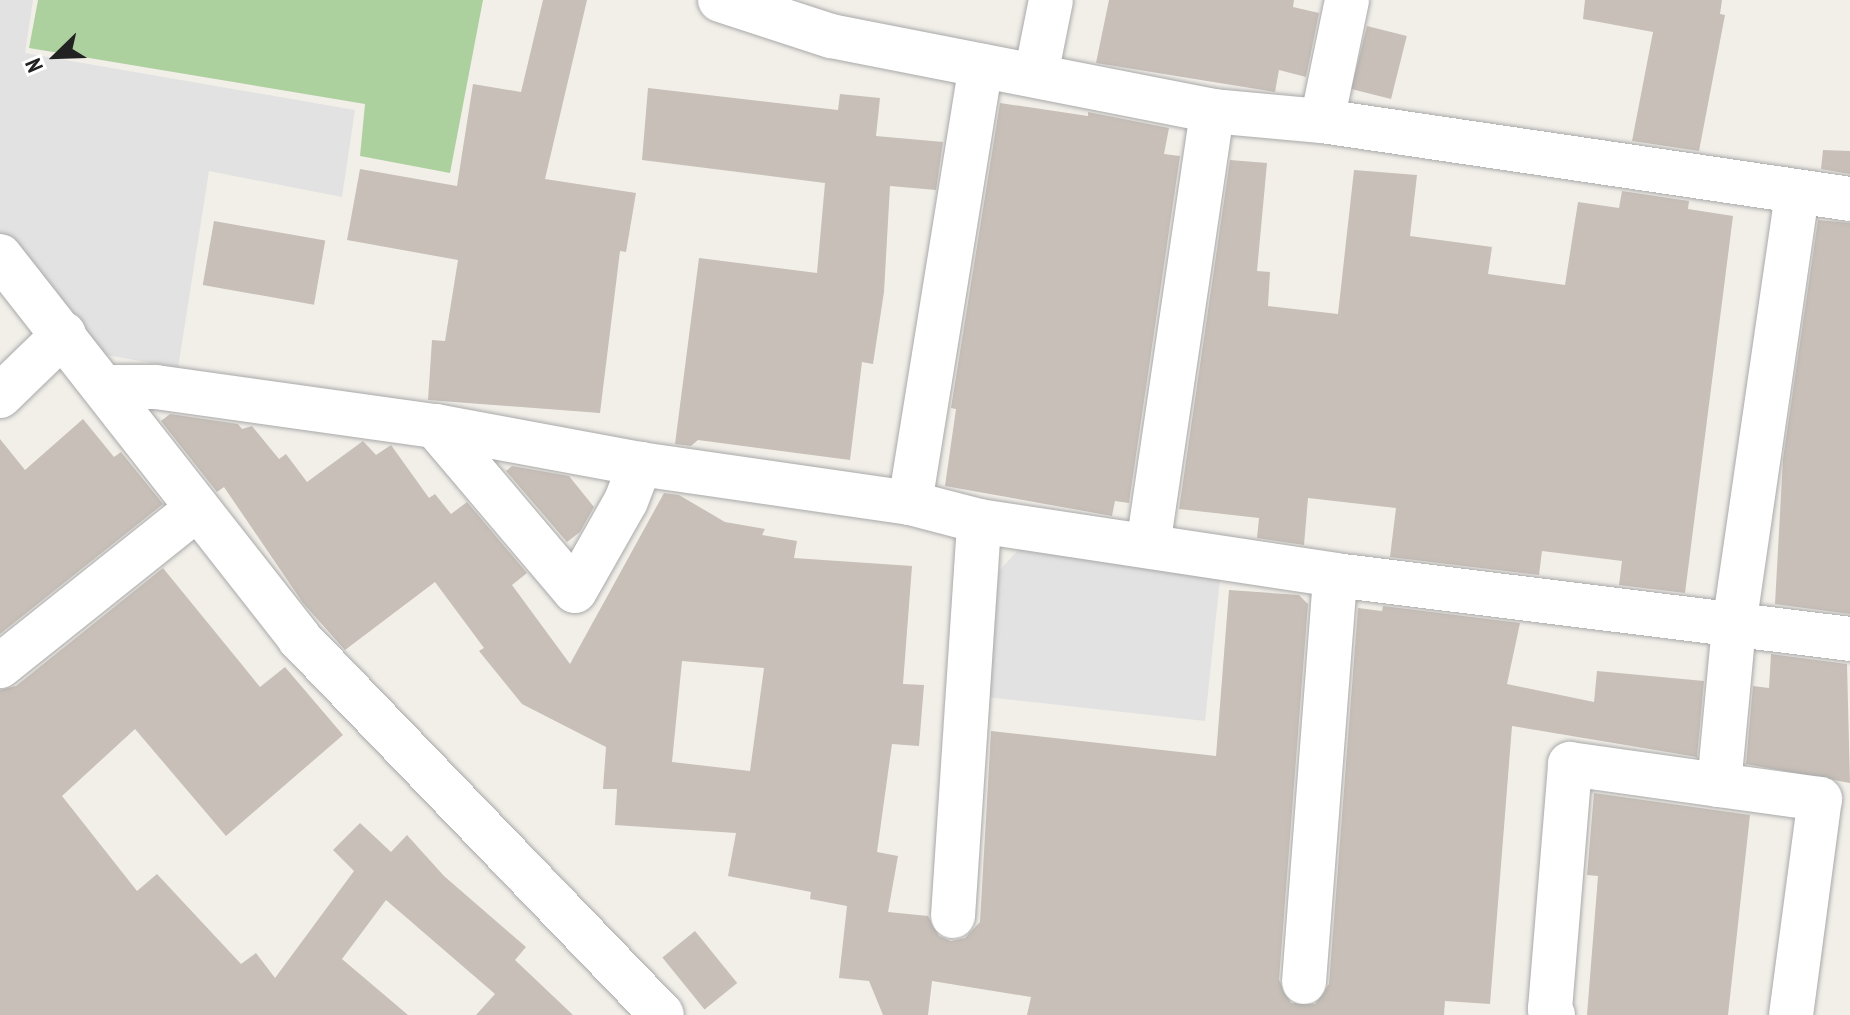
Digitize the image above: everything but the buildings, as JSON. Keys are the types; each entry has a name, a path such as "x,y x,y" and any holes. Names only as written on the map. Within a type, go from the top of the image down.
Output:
{"street":[{"path":"720,0 833,18 981,66 1212,111 1322,121 1850,199"},
{"path":"1036,75 1051,0"},
{"path":"1322,121 1347,0"},
{"path":"910,503 981,66"},
{"path":"1148,546 1212,111"},
{"path":"1719,785 1734,626 1797,192"},
{"path":"0,256 106,387 299,638 662,1015"},
{"path":"0,396 64,334"},
{"path":"106,387 156,387 435,426 640,464 910,503 979,521 1335,575 1605,605 1734,626 1850,639"},
{"path":"435,426 575,591 626,501 640,464"},
{"path":"0,666 197,509"},
{"path":"953,916 979,521"},
{"path":"1304,982 1335,575"},
{"path":"1553,1015 1550,1009 1570,764 1820,799 1791,1015"}],"green space":[{"path":"38,0 483,0 450,173 360,156 365,104 29,48"}],"shaded area":[{"path":"0,0 33,0 25,53 355,110 342,197 209,171 178,368 96,353 0,245"},
{"path":"1020,548 1221,570 1205,721 986,697 999,571"}]}
